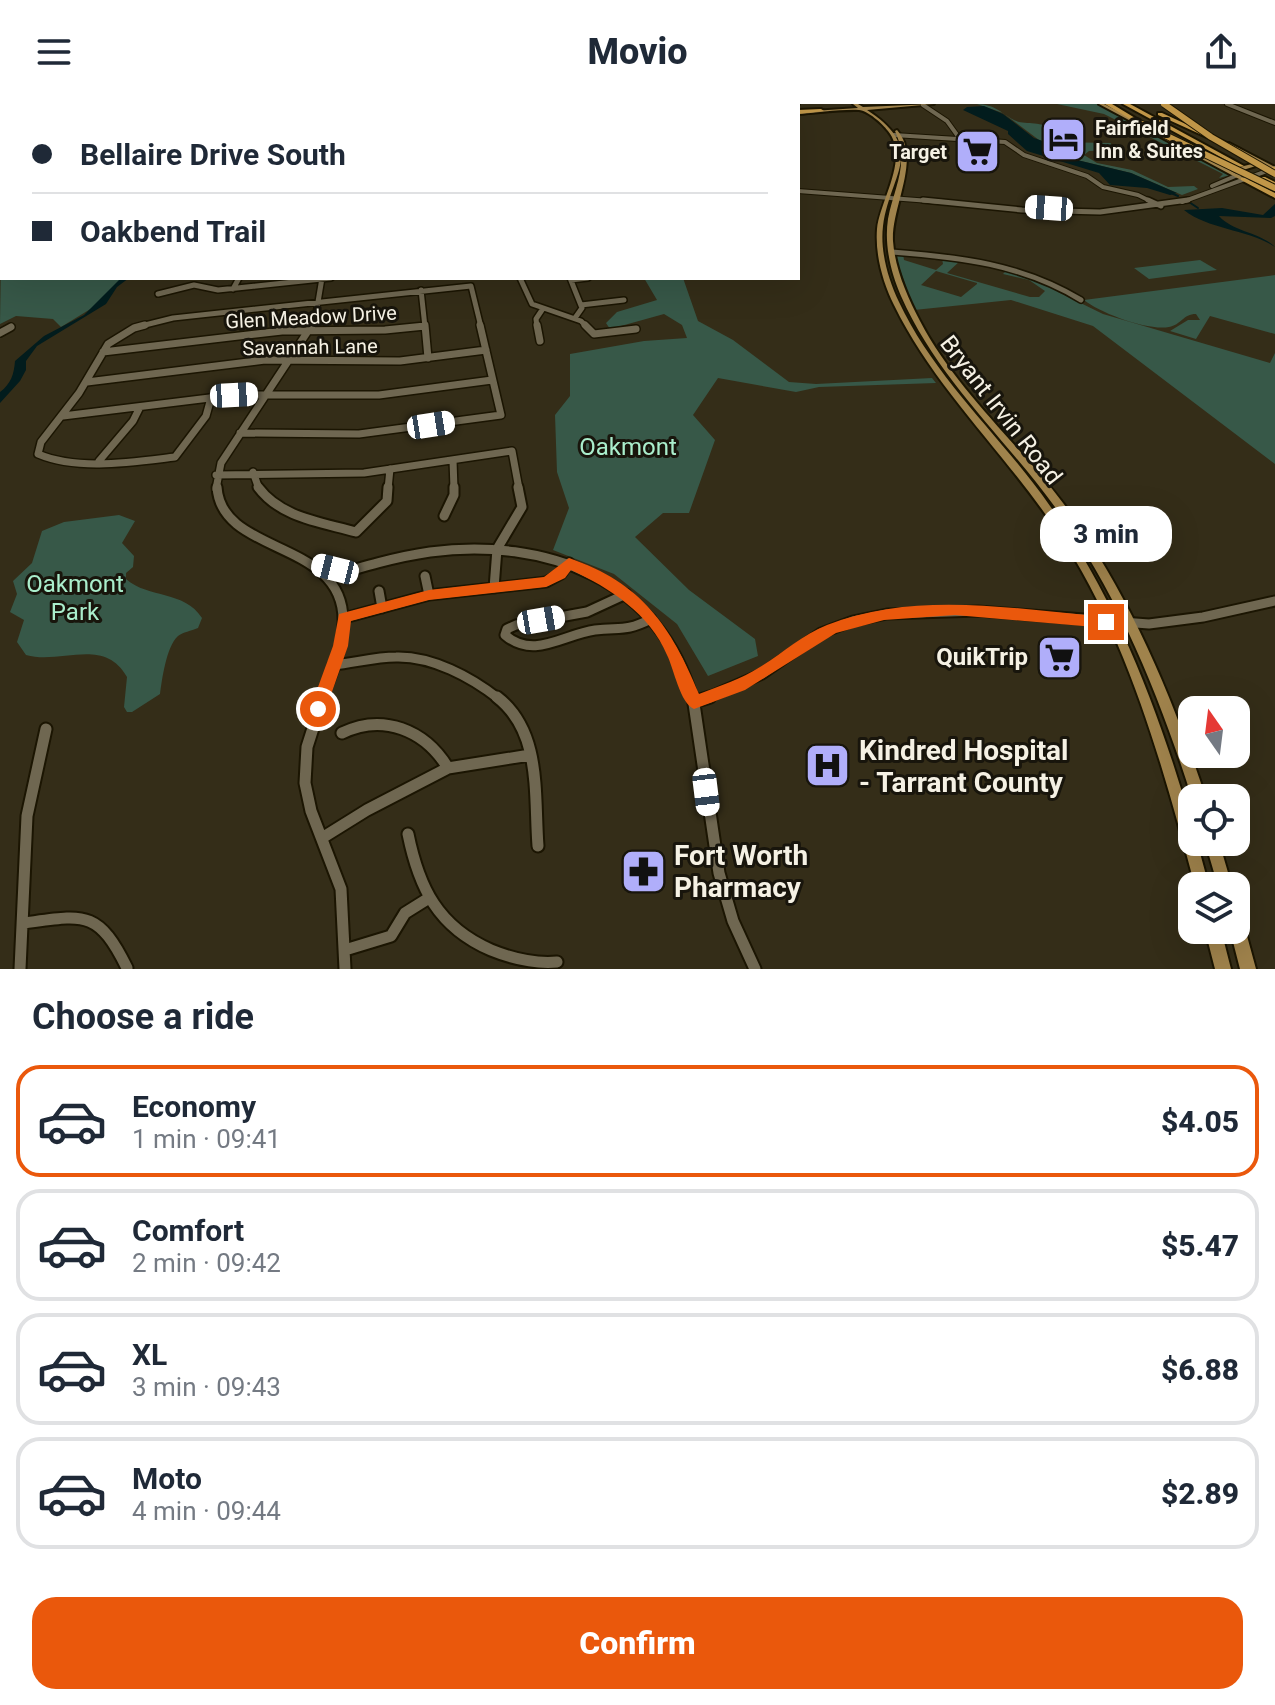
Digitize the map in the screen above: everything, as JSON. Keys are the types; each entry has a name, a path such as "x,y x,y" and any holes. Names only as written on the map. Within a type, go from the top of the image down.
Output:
{"highway":[{"path":"1108,104 1272,188"},
{"path":"1125,104 1185,149"},
{"path":"1125,104 1245,165 1272,170"},
{"path":"1137,104 1245,165"},
{"path":"1137,104 1237,149"},
{"path":"1163,104 1211,137 1272,170"},
{"path":"800,112 821,111"},
{"path":"1272,170 1275,196"},
{"path":"1239,177 1259,187 1272,188"}],"main road":[{"path":"821,111 932,104"},
{"path":"1101,104 1239,177"},
{"path":"1163,104 1272,170"},
{"path":"863,107 897,135"},
{"path":"841,110 863,107 877,114 897,135"},
{"path":"877,114 885,107"},
{"name":"Bryant Irvin Road","path":"897,135 898,151 882,221 882,256 892,269 929,344 1033,471 1078,532 1132,624 1178,732"},
{"name":"Bryant Irvin Road","path":"897,135 906,152 892,221 892,269 897,304 921,348 1063,532 1115,623 1162,743 1198,872"},
{"path":"1219,166 1240,169 1259,164 1256,159"},
{"path":"882,221 892,221"},
{"path":"881,246 892,252"},
{"path":"882,256 892,252"},
{"path":"991,438 1020,456"},
{"path":"1003,451 1033,471"},
{"path":"1063,532 1078,532"},
{"path":"1162,743 1178,745"},
{"path":"1217,944 1223,969"},
{"path":"1241,944 1248,969"}],"street":[{"path":"1227,104 1275,122"},
{"path":"1236,104 1275,122"},
{"path":"923,105 947,121 960,139"},
{"path":"1242,110 1249,109"},
{"path":"897,135 1005,142 1031,158 1087,176 1103,187 1134,194 1156,205"},
{"path":"1050,210 1156,205 1239,177 1272,170"},
{"path":"800,189 1050,210 1110,212 1189,200 1230,184 1239,177"},
{"path":"1230,184 1259,187"},
{"path":"1110,212 1129,206"},
{"path":"892,252 999,264 1040,278 1081,300"},
{"path":"233,289 238,280"},
{"path":"158,294 193,282 209,290 306,280"},
{"path":"322,280 320,301 310,330 240,433 216,475 216,500 231,521 312,563 329,577 338,592 344,632 304,760 308,797 344,902 345,969"},
{"path":"521,280 530,302 542,310 575,318 586,324 594,334 636,329"},
{"path":"571,280 581,305 575,318"},
{"path":"211,398 206,416 178,456 173,458 58,461 38,454 41,442 87,382 103,352 121,335 152,321 471,285 501,415 359,434 240,433"},
{"path":"421,290 428,358"},
{"path":"581,305 624,300"},
{"path":"540,341 536,324 542,310"},
{"name":"Glen Meadow Drive","path":"103,352 310,330 385,330 425,326"},
{"path":"0,333 11,327"},
{"name":"Savannah Lane","path":"87,382 242,363 289,360 370,362 486,350"},
{"path":"63,416 211,398 266,394 379,395 492,380"},
{"path":"99,461 133,421 140,407"},
{"path":"216,475 253,472 352,473 512,451 522,507 497,549 494,588"},
{"path":"444,516 454,495 453,460"},
{"path":"253,472 257,490 274,504 356,532 387,501 390,469"},
{"path":"329,577 418,552 497,549 535,553 569,563 626,594 651,619 679,661 694,702 716,869 732,920 755,969"},
{"path":"312,563 335,569 357,567"},
{"path":"344,618 429,595 546,582 561,574 569,563"},
{"path":"425,576 429,595"},
{"path":"379,591 382,608"},
{"path":"626,594 610,605 593,611 516,625 507,629 505,635 520,645 533,646 569,640 595,630 631,628 651,619"},
{"path":"694,702 740,686 764,673 808,641 832,629 884,615 932,609 971,610 1132,624 1191,619 1275,601"},
{"path":"333,665 401,656 434,664 503,699 524,724 530,755 538,846"},
{"path":"342,733 363,722 397,726 433,746 448,768"},
{"path":"20,969 27,816 46,729"},
{"path":"322,838 367,810 448,768 530,755"},
{"path":"408,834 415,872 453,931 470,942 531,965 557,962"},
{"path":"345,950 391,936 405,913 429,898"},
{"path":"24,923 71,916 94,920 113,938 127,968"}],"green space":[{"path":"1057,104 1099,104 1230,175 1219,178 1223,174 1104,114"},
{"path":"1003,113 1017,121 1050,128 1057,132 1043,135 1054,142 1111,143 1109,150 1089,151 1084,155 1097,163 1132,170 1168,187 1194,186 1198,189 1182,195 1131,173 1077,160 1070,156 1071,151 1039,140"},
{"path":"903,254 904,260 936,270 943,264 942,258 960,261 947,273 1030,297 1039,297 1045,291 1029,280 1003,274 1007,270 1056,288 1058,292 1103,314 1270,363 1275,353 1275,464 1093,326 1011,300 914,310 895,255","holes":["936,271 977,283 961,297 921,285"]},
{"path":"1200,260 1217,270 1149,279 1134,268"},
{"path":"1275,275 1275,334 1210,316 1196,339 1170,331 1188,320 1200,320 1196,314 1160,328 1112,315 1084,300"},
{"path":"1,280 120,280 97,305 61,327 53,319 16,316 0,324"},
{"name":"Oakmont","path":"645,280 684,280 698,321 733,340 789,382 816,384 932,378 936,383 819,387 796,392 718,378 693,415 715,440 689,513 663,513 635,537 689,590 755,639 758,656 708,676 677,624 614,574 553,550 569,508 557,472 555,415 570,396 570,354 644,341 687,338 682,325 664,314 610,329 606,323 617,312 657,300"},
{"name":"Oakmont Park","path":"119,515 135,521 122,543 134,556 133,567 126,573 126,579 145,590 186,603 202,618 198,628 180,635 170,648 160,694 132,712 127,712 124,707 127,677 117,665 94,655 26,655 17,642 24,620 10,612 17,594 13,581 32,563 42,531 64,522"}],"water":[{"path":"984,106 1003,114 1034,138 1071,151 1070,156 1077,160 1131,173 1177,193 1170,195 1147,188 1110,185 1099,173 1027,151 1008,131 963,110"},
{"path":"1275,204 1275,216 1271,218 1219,216 1275,247 1253,236 1205,222 1184,210 1222,208 1263,215"},
{"path":"119,280 126,280 117,287 106,304 37,346 26,361 26,370 20,381 0,403 0,392 11,378 15,361 44,336 84,315"}],"waterway":[{"path":"1171,193 1178,196"},
{"path":"1189,202 1198,208"}],"place":[{"name":"Fairfield Inn & Suites","path":"1064,139"},
{"name":"Target","path":"978,152"},
{"name":"QuikTrip","path":"1059,657"},
{"name":"Kindred Hospital - Tarrant County","path":"828,766"},
{"name":"Fort Worth Pharmacy","path":"643,871"}],"route":[{"path":"318,709 340,646 344,618 429,595 546,582 561,574 569,563 599,577 638,603 672,647 694,702 740,686 784,660 808,641 832,629 884,615 955,609 1106,622"}]}
